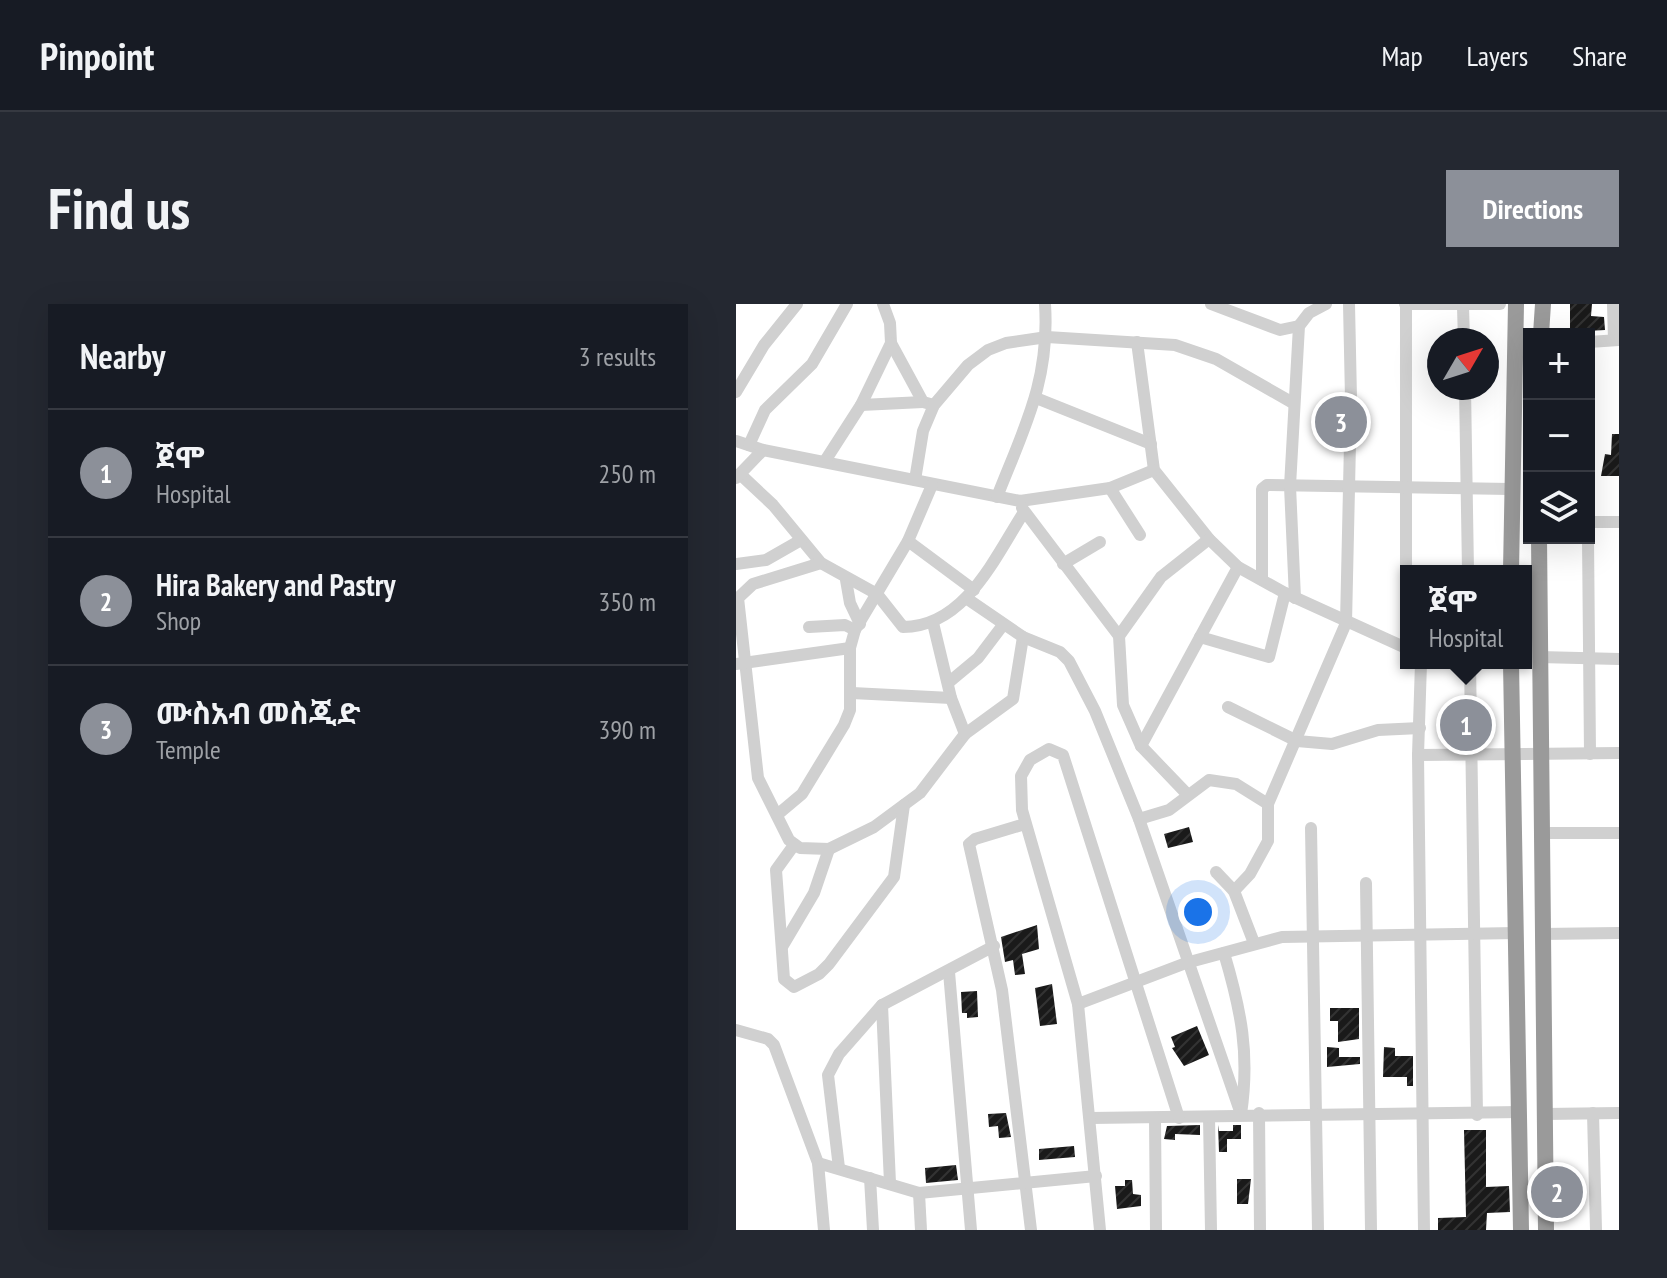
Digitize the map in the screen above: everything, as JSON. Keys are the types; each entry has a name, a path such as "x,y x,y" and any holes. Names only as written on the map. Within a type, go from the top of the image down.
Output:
{"highway":[{"path":"1511,565 1510,489 1516,304"},
{"path":"1541,328 1543,304"},
{"path":"1539,544 1546,1230"},
{"path":"1511,669 1521,1230"}],"street":[{"path":"736,392 764,345 797,304"},
{"path":"847,304 812,364 765,410 742,443 763,450 997,497 1022,506 1110,488 1154,470"},
{"path":"883,304 891,343 928,403"},
{"path":"997,497 1036,398 1046,359 1045,304"},
{"path":"1211,304 1280,330 1299,326 1322,304"},
{"path":"1234,891 1250,874 1268,841 1268,804 1297,741 1321,674 1346,623 1346,488 1351,398 1349,304"},
{"path":"1406,565 1406,304 1463,307 1500,304"},
{"path":"1595,342 1617,340 1613,304"},
{"path":"1463,307 1464,328"},
{"path":"1200,637 1269,657 1290,596 1290,486 1299,326"},
{"path":"915,480 928,403 968,365 988,350 1006,343 1047,337 1175,345 1216,359 1293,403"},
{"path":"1137,342 1154,470 1209,539 1238,567 1290,596 1400,646"},
{"path":"825,461 861,405 891,343"},
{"path":"1036,398 1151,444"},
{"path":"1465,400 1468,565"},
{"path":"861,405 928,403"},
{"path":"763,450 739,476 773,505 821,563 846,580 877,594 903,627 933,623 970,594 1022,506"},
{"path":"777,815 805,790 844,725 852,693 850,648 857,627 908,541 932,485"},
{"path":"1262,580 1262,489 1267,485 1510,489"},
{"path":"1110,488 1140,535"},
{"path":"1022,506 1119,636"},
{"path":"1595,522 1619,522"},
{"path":"1187,794 1141,746 1123,705 1118,676 1119,636 1161,577 1209,539"},
{"path":"736,564 766,560 801,540"},
{"path":"908,541 1003,625 1050,647 1069,661 1095,711 1139,819 1186,963 1241,1114"},
{"path":"1063,564 1100,542"},
{"path":"1588,544 1590,754"},
{"path":"794,845 758,778 741,663 738,598 743,589 821,563"},
{"path":"1141,746 1238,567"},
{"path":"846,580 857,627"},
{"path":"933,623 951,698 965,734"},
{"path":"948,683 978,658 1003,625"},
{"path":"809,627 857,627"},
{"path":"794,845 829,849 874,827 920,793 965,734 1013,699 1023,637"},
{"path":"741,663 850,648"},
{"path":"1539,657 1619,659"},
{"path":"1421,669 1418,755 1424,1230"},
{"path":"1470,669 1474,755 1477,1115"},
{"path":"852,693 951,698"},
{"path":"1228,707 1297,741 1332,744 1378,730 1420,728"},
{"path":"1100,1230 1078,1004 1025,824 1021,776 1030,760 1054,748 1063,755 1179,1118"},
{"path":"1418,755 1619,753"},
{"path":"1139,819 1169,810 1209,780 1222,780 1268,804"},
{"path":"794,845 776,870 784,979 794,987 819,974 829,964 894,877 904,805"},
{"path":"1025,824 975,839 969,844 994,946 1031,1230"},
{"path":"1311,828 1318,1230"},
{"path":"1540,833 1619,833"},
{"path":"782,947 814,893 829,849"},
{"path":"1216,872 1234,891 1254,943"},
{"path":"1366,883 1371,1230"},
{"path":"1078,1004 1186,963 1282,937 1516,933"},
{"path":"1541,934 1619,933"},
{"path":"839,1168 828,1075 839,1054 882,1005 994,946"},
{"path":"1224,953 1242,1011 1245,1085 1241,1114"},
{"path":"949,972 971,1230"},
{"path":"882,1005 890,1183"},
{"path":"736,1030 768,1039 774,1045 818,1163 824,1230"},
{"path":"1091,1118 1179,1118 1259,1113 1316,1116 1520,1112"},
{"path":"1259,1113 1260,1230"},
{"path":"1593,1113 1596,1230"},
{"path":"1545,1114 1619,1113"},
{"path":"1209,1117 1211,1230"},
{"path":"1155,1118 1156,1230"},
{"path":"818,1163 919,1193 967,1191 1096,1176"},
{"path":"870,1178 873,1230"},
{"path":"919,1193 921,1230"}],"building":[{"path":"1570,304 1592,304 1591,316 1604,317 1605,330 1570,328"},
{"path":"1612,434 1619,434 1619,476 1601,476 1605,454 1611,455"},
{"path":"1189,827 1193,842 1168,848 1164,834"},
{"path":"1037,925 1039,949 1022,954 1025,974 1015,975 1013,960 1005,962 1001,937"},
{"path":"1052,984 1057,1024 1040,1026 1035,988"},
{"path":"977,991 978,1017 967,1018 967,1013 962,1013 961,992"},
{"path":"1330,1008 1359,1008 1359,1039 1338,1042 1338,1021 1330,1021"},
{"path":"1197,1026 1209,1055 1184,1066 1172,1048 1175,1047 1171,1037"},
{"path":"1327,1047 1339,1048 1339,1057 1360,1057 1360,1064 1327,1067"},
{"path":"1384,1047 1395,1048 1395,1056 1413,1056 1413,1086 1407,1086 1407,1077 1383,1077"},
{"path":"1006,1113 1011,1137 999,1138 998,1126 989,1127 988,1114"},
{"path":"1200,1125 1200,1135 1175,1134 1175,1140 1164,1139 1167,1126"},
{"path":"1218,1125 1219,1131 1233,1131 1233,1125 1241,1125 1241,1139 1227,1139 1227,1152 1219,1152"},
{"path":"1464,1130 1486,1130 1486,1187 1509,1186 1510,1212 1487,1213 1486,1230 1438,1230 1438,1218 1466,1217"},
{"path":"1074,1146 1075,1157 1039,1160 1039,1149"},
{"path":"956,1165 958,1180 926,1183 925,1168"},
{"path":"1237,1179 1251,1179 1248,1204 1237,1204"},
{"path":"1125,1180 1132,1180 1133,1194 1141,1195 1141,1206 1117,1209 1115,1186 1125,1186"}],"place":[{"name":"ሙስአብ መስጂድ","path":"1341,422"},
{"name":"ጀሞ","path":"1466,725"},
{"name":"Hira Bakery and Pastry","path":"1557,1192"}]}
